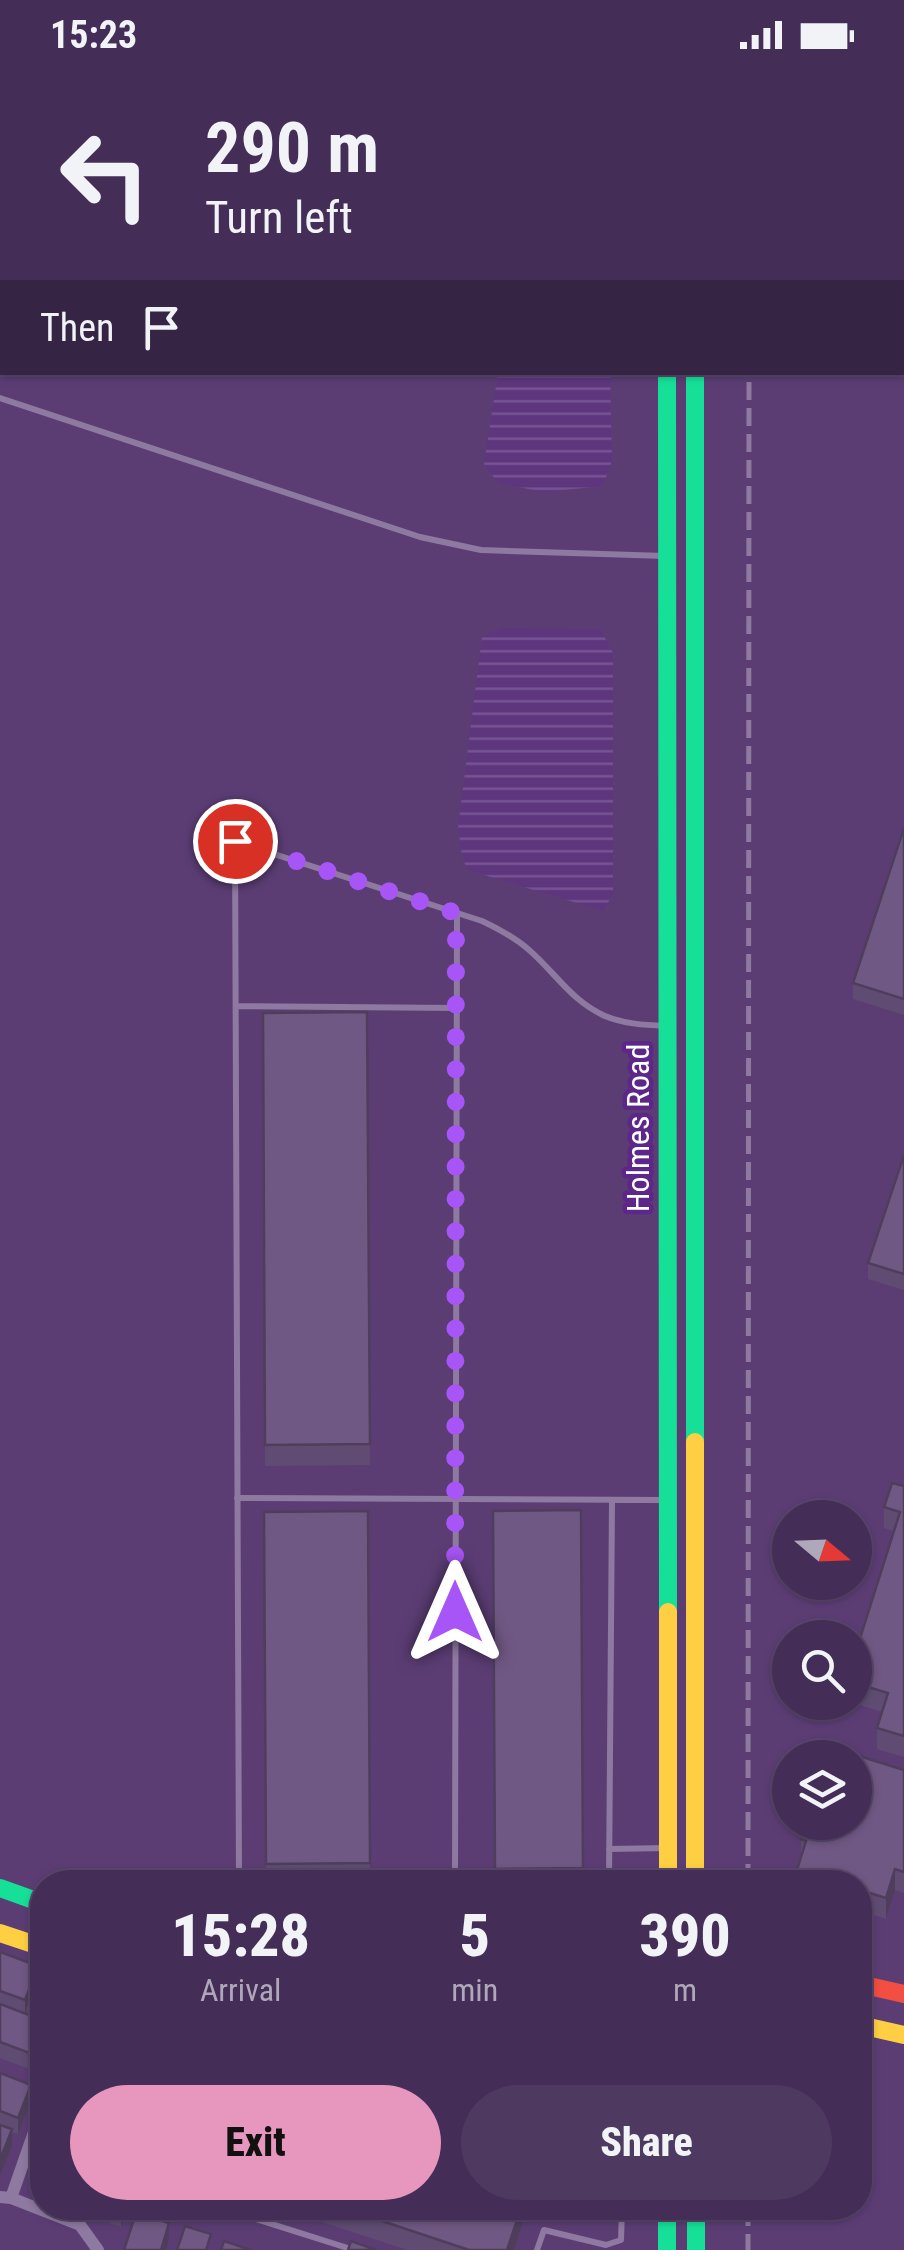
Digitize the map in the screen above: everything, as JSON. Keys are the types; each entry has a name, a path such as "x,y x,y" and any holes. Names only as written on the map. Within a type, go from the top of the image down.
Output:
{"main road":[{"name":"Holmes Road","path":"667,375 668,1870"},
{"name":"Holmes Road","path":"695,375 695,1870"},
{"path":"667,556 695,555"},
{"path":"668,1026 695,1024"},
{"path":"668,1500 694,1501"},
{"path":"0,1888 30,1899"},
{"path":"0,1933 30,1943"},
{"path":"872,1987 904,1994"},
{"path":"872,2028 904,2035"},
{"path":"666,2250 667,2220"},
{"path":"696,2220 696,2250"}],"street":[{"path":"30,2138 6,2197 30,2206"},
{"path":"69,2220 80,2224 98,2250"}],"lane":[{"path":"0,398 420,537 481,550 667,556"},
{"path":"221,836 505,932 530,951 582,1004 628,1023 668,1026"},
{"path":"235,841 239,1870"},
{"path":"455,1870 456,913"},
{"path":"236,1006 456,1008"},
{"path":"237,1498 668,1500"},
{"path":"609,1870 612,1500"},
{"path":"609,1849 668,1848"},
{"path":"259,2220 354,2250"},
{"path":"536,2250 544,2230 606,2245 620,2240 621,2220"}],"shaded area":[{"path":"498,375 610,375 612,461 603,486 544,492 498,483 484,464"},
{"path":"501,628 600,629 613,653 613,894 603,911 468,870 463,860 458,828 482,637"}],"building":[{"path":"904,828 904,999 853,983"},
{"path":"367,1012 370,1444 265,1445 263,1013"},
{"path":"904,1155 904,1274 868,1263"},
{"path":"892,1483 904,1486 904,1736 877,1728 888,1693 872,1688 872,1620 866,1620 900,1512 884,1507"},
{"path":"581,1510 583,1868 495,1869 493,1511"},
{"path":"368,1511 370,1863 266,1864 264,1512"},
{"path":"872,1760 904,1770 904,1872 895,1869 886,1898 872,1894 872,1870 797,1870 806,1841 872,1840"},
{"path":"0,1952 30,1963 30,1987 25,2000 0,1991"},
{"path":"0,2004 30,2015 30,2053 0,2042"},
{"path":"0,2073 30,2085 18,2118 0,2111"},
{"path":"0,2125 12,2129 0,2160"},
{"path":"134,2220 169,2223 161,2250 124,2250"},
{"path":"379,2220 517,2220 507,2250 469,2250"},
{"path":"185,2226 211,2234 206,2250 177,2250"},
{"path":"224,2241 251,2250 221,2250"},
{"path":"351,2241 376,2250 348,2250"}],"railway":[{"path":"748,1870 749,375"},
{"path":"748,2220 748,2250"}],"traffic: fast":[{"path":"667,375 668,1612"},
{"path":"695,375 695,1442"},
{"path":"0,1888 30,1899"},
{"path":"667,2220 667,2250"},
{"path":"696,2220 696,2250"}],"traffic: slow":[{"path":"695,1442 695,1870"},
{"path":"668,1612 668,1870"},
{"path":"0,1933 30,1943"},
{"path":"872,2028 904,2035"}],"traffic: jam":[{"path":"872,1987 904,1994"}],"route":[{"path":"235,841 456,913 455,1612"}]}
